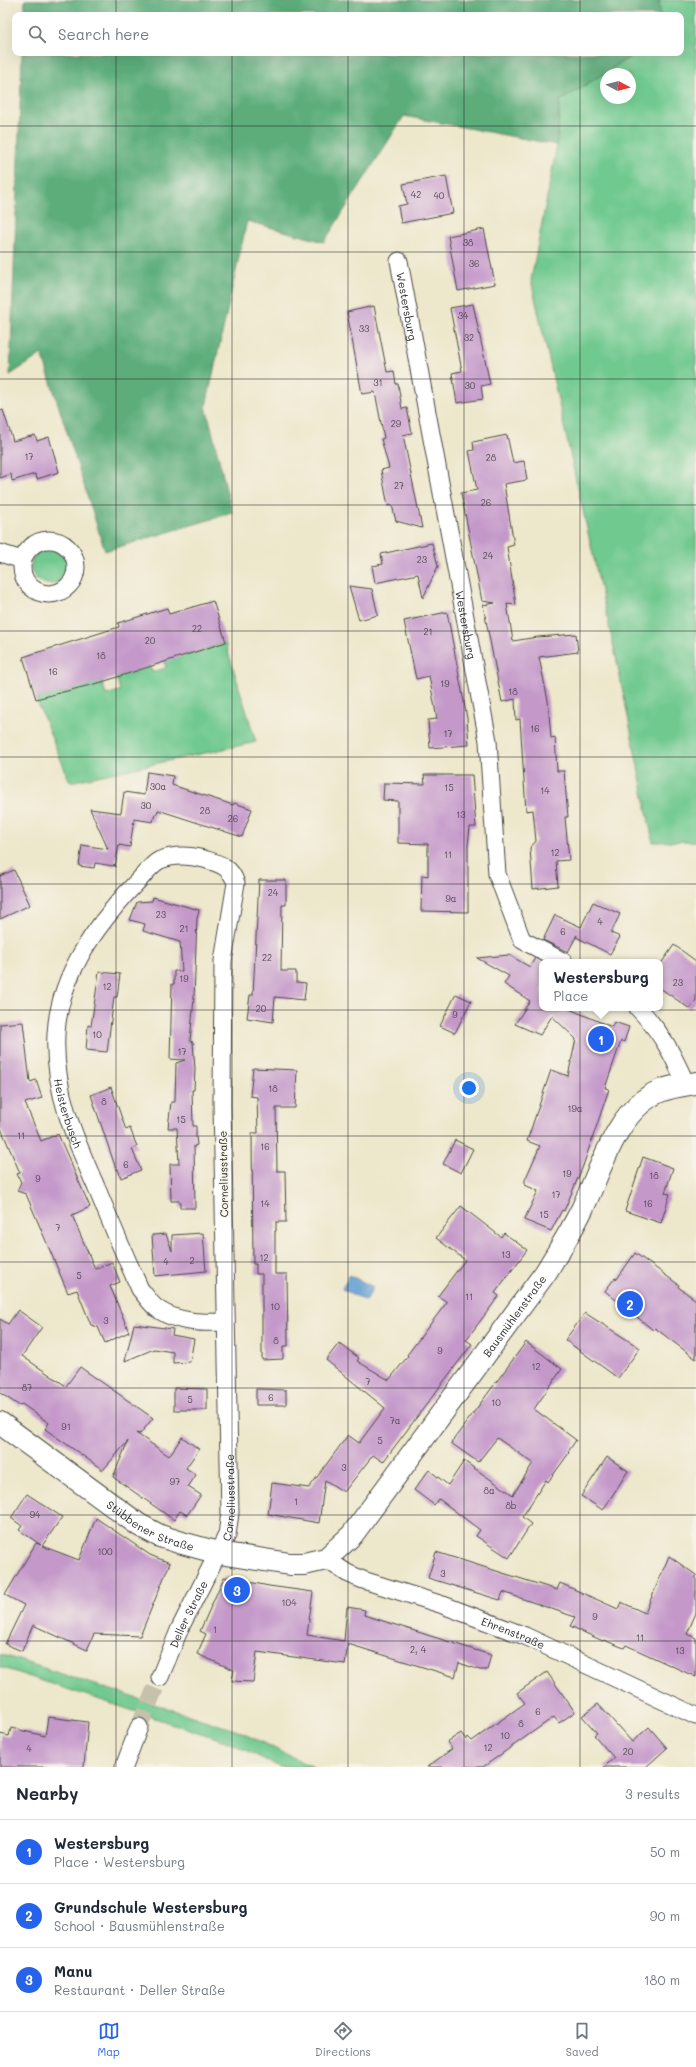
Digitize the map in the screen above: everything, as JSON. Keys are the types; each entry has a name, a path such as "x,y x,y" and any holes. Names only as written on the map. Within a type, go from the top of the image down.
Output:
{"street":[{"name":"Westersburg","path":"400,261 488,741 497,874 522,940 558,959"},
{"path":"0,553 22,560"},
{"name":"Corneliusstraße","path":"159,861 177,855 192,856 224,865 232,873 236,883 223,961 222,1104 230,1513 227,1535 219,1553"},
{"name":"Heisterbusch","path":"159,861 108,913 76,961 60,1005 56,1033 56,1070 69,1121 140,1289 158,1310 182,1321 203,1323 226,1322"},
{"path":"641,1011 652,1022 691,1084"},
{"name":"Bausmühlenstraße","path":"326,1559 352,1535 546,1272 574,1226 614,1138 628,1118 642,1103 659,1091 691,1084"},
{"name":"Stübbener Straße","path":"0,1423 139,1525 173,1540 219,1553 290,1564 304,1564 326,1559"},
{"name":"Deller Straße","path":"160,1677 180,1628 219,1553"},
{"name":"Ehrenstraße","path":"326,1559 347,1573 363,1580 443,1605 525,1636 696,1716"},
{"path":"124,1767 139,1727"}],"green space":[{"path":"25,0 270,0 292,3 294,0 659,0 660,12 24,12"},
{"path":"659,0 696,0 696,841 653,842 616,657 531,280 557,145 560,101 600,76 600,104 636,104 636,68 612,68 631,56 684,56 684,12 660,12"},
{"path":"22,56 631,56 612,68 600,68 600,76 560,101 557,145 404,116 324,242 247,221 206,406 232,513 105,551 42,354 10,375"},
{"path":"53,548 62,553 66,559 66,573 62,579 53,584 45,584 36,579 32,573 31,562 36,553 42,549"},
{"path":"225,642 256,742 70,782 36,699 58,692 59,694 67,692 67,689 102,681 106,695 120,690 116,677 147,659 152,672 166,668 162,654 193,654"},
{"path":"0,1654 238,1731 313,1767 280,1767 231,1743 0,1667"}],"water":[{"path":"349,1275 373,1287 366,1301 342,1289"}],"building":[{"path":"446,176 453,213 401,223 398,206 407,204 403,184"},
{"path":"484,229 495,284 458,291 448,236"},
{"path":"473,304 490,384 481,386 483,399 457,403 452,373 462,371 450,308"},
{"path":"374,306 387,372 394,371 396,384 398,384 402,409 407,408 412,433 403,435 422,528 396,521 392,505 388,506 381,470 389,468 381,439 384,438 375,392 362,394 347,312"},
{"path":"3,410 13,441 35,435 37,441 49,437 59,472 37,479 35,474 12,481 11,474 0,478 0,411"},
{"path":"507,435 513,463 524,461 527,480 504,484 514,545 507,547 516,605 507,604 513,641 538,637 576,634 578,652 539,657 548,701 551,738 555,737 557,771 564,771 568,817 565,817 569,860 556,861 558,886 533,889 530,848 536,841 533,810 526,811 520,719 516,720 515,699 502,702 483,605 495,603 482,601 461,493 477,490 469,451 474,450 473,442"},
{"path":"432,543 438,566 423,598 418,574 375,583 372,566 383,564 381,554"},
{"path":"349,586 372,589 378,615 359,620"},
{"path":"213,601 226,642 102,682 36,699 23,657 119,627 118,623 167,608 169,614"},
{"path":"447,612 467,718 469,745 430,748 428,720 437,719 429,676 416,679 404,621"},
{"path":"147,772 173,776 172,785 233,805 234,803 252,809 242,837 158,810 157,814 155,814 153,822 134,819 130,847 119,845 115,867 114,864 113,866 95,863 94,868 79,866 82,845 108,849 90,809 121,813 124,792 144,795"},
{"path":"424,775 472,775 476,827 470,827 468,845 468,912 421,911 422,875 428,876 428,844 398,843 398,801 383,800 384,783 425,784"},
{"path":"14,870 30,905 0,919 0,876"},
{"path":"259,880 286,880 286,905 282,905 281,971 296,971 296,982 306,983 304,1000 275,997 273,1022 247,1018 250,995 253,995"},
{"path":"153,897 199,910 197,919 194,998 190,1041 193,1042 195,1069 194,1090 192,1090 193,1126 196,1126 197,1145 194,1146 195,1208 180,1208 180,1201 171,1201 170,1164 179,1164 177,1128 168,1128 171,1102 175,1102 176,1063 185,1060 170,1059 172,984 174,984 174,971 182,971 180,942 143,931 145,924 130,920 137,902 152,901"},
{"path":"593,902 620,914 611,933 620,937 610,954 576,937 577,935 568,952 543,940 555,915 581,927"},
{"path":"674,945 696,961 696,1000 690,1009 663,990 663,961"},
{"path":"509,955 530,967 535,958 539,960 539,1011 574,1011 612,1027 614,1022 629,1027 624,1042 621,1041 605,1088 609,1089 583,1166 564,1211 562,1210 551,1231 524,1220 538,1191 525,1185 525,1180 540,1146 527,1141 551,1070 568,1076 576,1039 552,1016 540,1035 515,1024 530,1001 504,984 509,976 477,958"},
{"path":"99,972 120,974 117,997 114,997 107,1052 86,1050 88,1025 91,1026"},
{"path":"456,994 471,1001 455,1033 440,1026"},
{"path":"23,1022 30,1082 36,1080 42,1098 25,1103 41,1141 58,1134 90,1207 72,1215 95,1269 112,1262 120,1282 110,1286 129,1332 105,1343 98,1327 91,1325 77,1290 68,1293 26,1194 17,1191 21,1182 17,1174 20,1173 0,1126 0,1024"},
{"path":"253,1068 297,1070 295,1108 276,1108 277,1171 285,1171 286,1222 276,1222 275,1231 275,1274 287,1274 288,1346 283,1346 283,1359 262,1360 262,1274 256,1274 256,1264 253,1264 252,1133 258,1133 257,1097 250,1096"},
{"path":"111,1087 126,1130 130,1128 137,1147 132,1149 141,1170 121,1178 118,1169 116,1169 91,1095"},
{"path":"455,1140 473,1149 461,1173 443,1164"},
{"path":"643,1157 673,1168 665,1193 670,1194 661,1223 625,1211"},
{"path":"461,1206 501,1237 504,1233 527,1250 495,1293 499,1296 466,1340 472,1344 383,1462 373,1455 344,1492 325,1480 319,1523 268,1514 272,1483 309,1488 348,1435 359,1443 385,1408 326,1360 339,1343 359,1358 357,1361 389,1380 447,1302 438,1296 465,1260 436,1238"},
{"path":"203,1233 206,1271 155,1276 152,1235 166,1234 172,1251 172,1235"},
{"path":"635,1253 679,1285 678,1287 696,1300 696,1359 655,1328 653,1330 605,1291 615,1278 617,1279"},
{"path":"18,1310 42,1327 22,1356 66,1386 80,1367 153,1418 140,1434 136,1433 169,1456 182,1437 199,1449 186,1468 196,1475 188,1487 201,1495 187,1515 180,1511 174,1520 113,1477 128,1441 103,1470 45,1429 49,1423 22,1404 20,1406 0,1393 0,1319 8,1324"},
{"path":"585,1313 640,1348 618,1378 565,1340"},
{"path":"134,1324 173,1329 172,1335 194,1339 190,1362 173,1363 173,1352 154,1349 125,1361"},
{"path":"526,1342 562,1369 534,1409 576,1440 568,1452 569,1453 548,1482 546,1480 522,1517 531,1524 509,1558 476,1536 480,1530 439,1499 434,1505 414,1490 429,1470 448,1485 464,1461 513,1495 533,1463 497,1438 478,1462 451,1443"},
{"path":"174,1388 207,1389 207,1410 174,1410"},
{"path":"256,1389 286,1390 286,1405 256,1405"},
{"path":"607,1457 628,1471 603,1510 581,1496"},
{"path":"27,1494 62,1517 42,1546 79,1560 96,1518 150,1555 170,1563 140,1636 94,1634 87,1650 33,1625 22,1651 5,1644 24,1605 5,1595 36,1543 41,1545 19,1530 22,1526 11,1518"},
{"path":"436,1552 557,1590 560,1583 618,1609 621,1602 645,1613 669,1556 696,1575 696,1613 687,1634 696,1638 696,1677 626,1645 624,1648 604,1640 603,1641 570,1626 575,1617 503,1592 500,1600 428,1578"},
{"path":"224,1577 269,1586 313,1592 307,1635 344,1641 347,1607 365,1610 364,1615 491,1655 487,1670 480,1670 459,1663 455,1677 348,1644 345,1664 257,1652 253,1682 232,1681 234,1670 197,1654 206,1634 200,1631"},
{"path":"547,1672 575,1712 559,1723 554,1717 483,1767 427,1767 452,1749 447,1742 461,1733 466,1740 468,1737 472,1741 525,1703 517,1693"},
{"path":"598,1704 632,1742 649,1727 667,1748 646,1767 604,1767 614,1758 594,1735 597,1733 582,1716"},
{"path":"48,1717 88,1722 84,1767 0,1767 0,1734 9,1736 11,1728 45,1736"}],"tunnel":[{"path":"139,1727 160,1677"}],"place":[{"name":"Westersburg","path":"601,1039"},
{"name":"Grundschule Westersburg","path":"630,1304"},
{"name":"Manu","path":"237,1590"}]}
